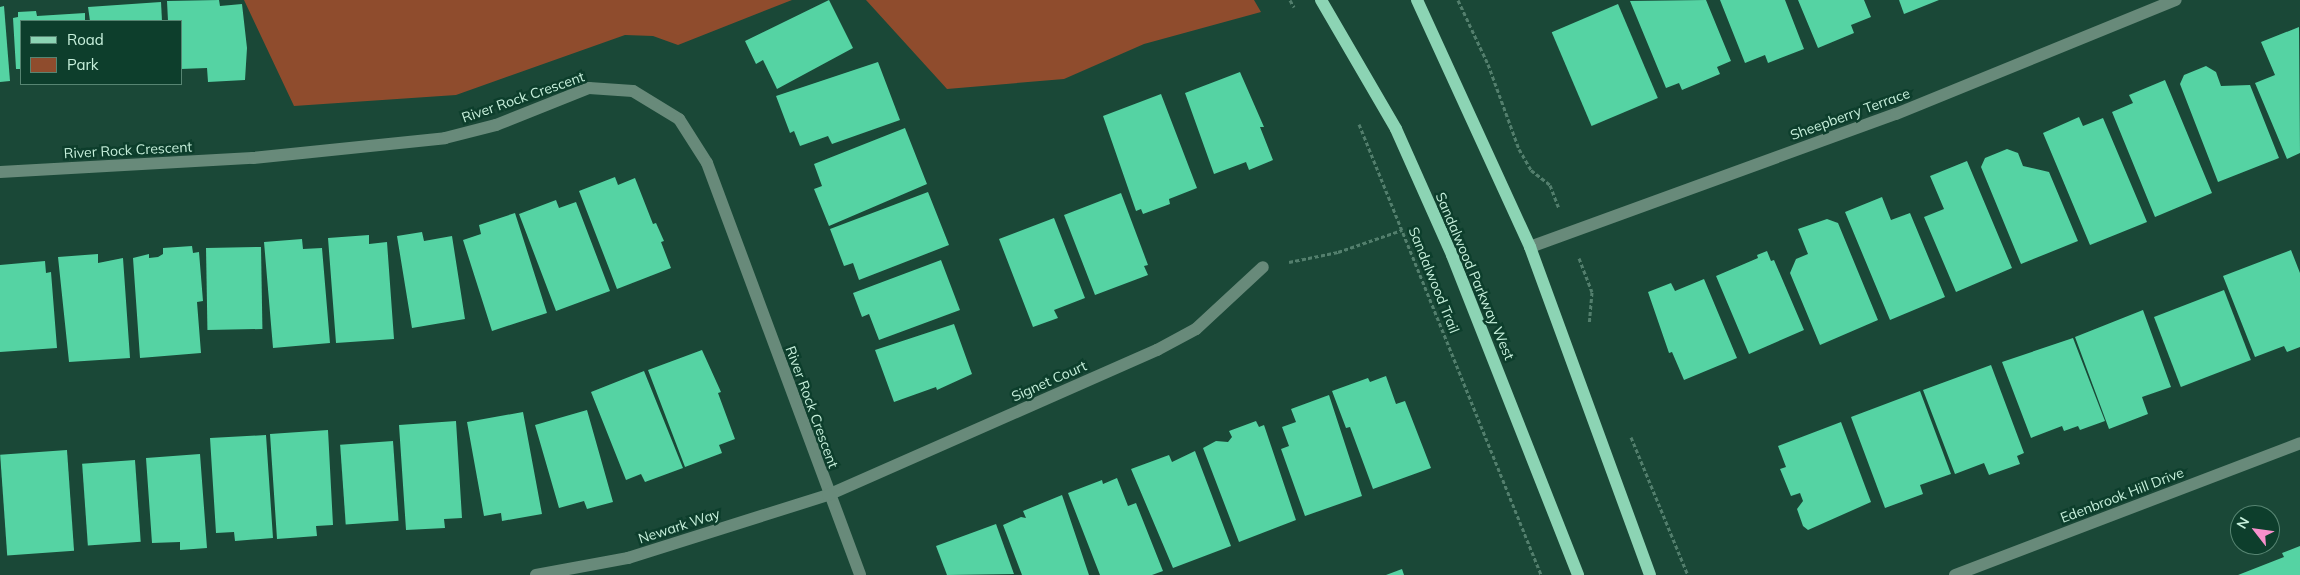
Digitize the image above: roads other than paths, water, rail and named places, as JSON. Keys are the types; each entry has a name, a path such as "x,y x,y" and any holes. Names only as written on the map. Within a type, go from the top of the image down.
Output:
{"main road":[{"name":"Sandalwood Parkway West","path":"1321,0 1396,129 1452,255 1578,575"},
{"path":"1417,0 1530,247 1650,575"}],"street":[{"name":"Sheepberry Terrace","path":"1530,247 1896,114 2176,0"},
{"name":"River Rock Crescent","path":"0,172 253,158 445,138 496,125 588,88 633,92 679,119 707,163 828,494 860,575"},
{"name":"Signet Court","path":"828,494 1157,350 1196,329 1263,267"},
{"name":"Edenbrook Hill Drive","path":"1955,575 2300,443"},
{"name":"Newark Way","path":"536,575 628,558 828,494"}]}
